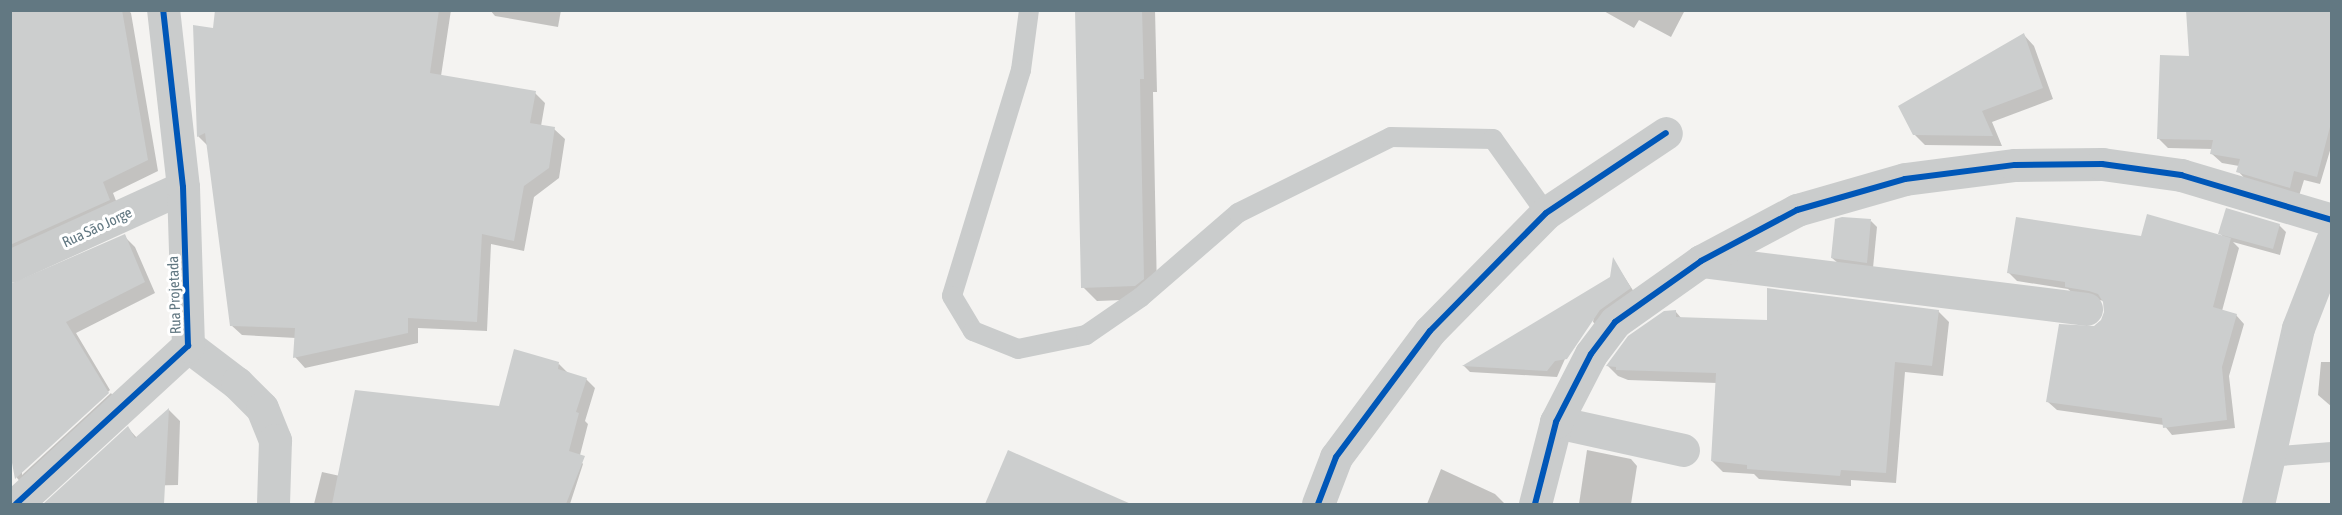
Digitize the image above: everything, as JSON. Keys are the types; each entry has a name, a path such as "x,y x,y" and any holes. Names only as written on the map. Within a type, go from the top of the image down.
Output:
{"street":[{"name":"Rua Projetada","path":"16,504 188,346 183,187 163,10"},
{"path":"1318,504 1336,457 1430,331 1546,213 1666,133"},
{"path":"1535,504 1557,422 1590,354 1615,322 1701,261 1797,210 1905,179 2015,165 2102,164 2181,175 2331,220"},
{"name":"Rua São Jorge","path":"10,266 183,187"},
{"path":"2258,504 2298,327 2331,241"},
{"path":"1701,261 2086,309"},
{"path":"188,346 237,383 262,408 274,440 273,504"},
{"path":"1557,422 1683,450"}],"lane":[{"path":"1029,10 1022,70 951,296 973,331 1000,342 1018,349 1086,335 1141,297 1238,213 1391,137 1493,140 1546,213"},
{"path":"2268,457 2331,452"}],"building":[{"path":"10,10 122,10 148,160 103,182 110,200 10,245"},
{"path":"215,10 439,10 430,73 536,91 530,123 555,127 549,168 524,186 514,241 482,234 477,322 408,318 408,333 293,358 295,328 230,326 205,133 197,137 193,25 213,28"},
{"path":"1075,10 1142,10 1144,79 1140,79 1144,279 1135,286 1081,288"},
{"path":"2186,10 2331,10 2331,123 2317,177 2294,171 2290,188 2236,172 2240,159 2210,154 2213,140 2157,139 2160,55 2189,56"},
{"path":"2024,33 2043,88 1982,111 1993,136 1913,135 1898,106"},
{"path":"2226,208 2280,224 2273,249 2218,234"},
{"path":"2147,214 2231,238 2213,307 2237,314 2222,367 2227,420 2163,428 2162,418 2046,402 2059,324 2094,326 2101,320 2104,312 2103,302 2098,294 2065,287 2065,282 2007,273 2016,217 2141,236"},
{"path":"1842,217 1871,219 1867,263 1831,258 1835,219"},
{"path":"125,234 145,282 66,322 109,393 15,479 10,452 10,284"},
{"path":"1613,257 1631,288 1600,310 1567,359 1555,361 1547,371 1462,366 1610,277"},
{"path":"1767,288 1939,310 1932,366 1895,362 1886,473 1841,470 1840,476 1747,469 1747,465 1711,461 1716,373 1616,370 1616,367 1606,366 1628,336 1664,311 1676,310 1676,317 1767,320"},
{"path":"514,349 559,362 558,369 587,378 576,412 579,413 569,451 585,456 566,504 332,504 355,390 499,406"},
{"path":"169,408 164,504 43,504 128,426 135,438"},
{"path":"1008,450 1131,504 985,504"}],"cycle path":[{"path":"16,504 188,346 183,187 163,10"},
{"path":"1318,504 1336,457 1430,331 1546,213 1666,133"},
{"path":"1535,504 1556,422 1591,354 1615,322 1701,261 1797,210 1905,179 2015,165 2102,164 2181,175 2332,220"}]}
